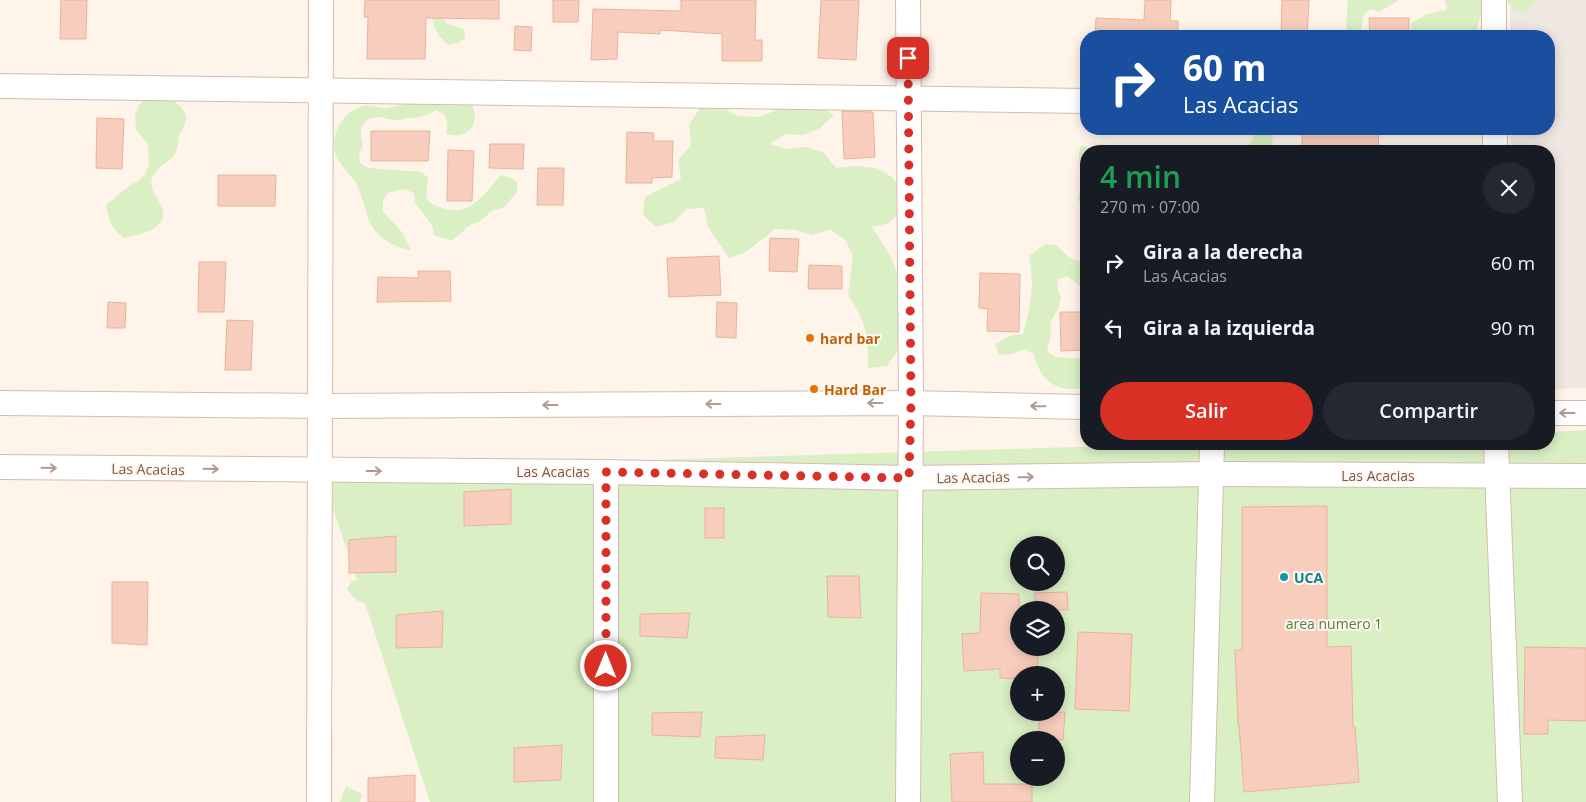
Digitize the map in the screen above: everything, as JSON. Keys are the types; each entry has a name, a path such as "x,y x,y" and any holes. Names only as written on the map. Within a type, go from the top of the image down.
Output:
{"street":[{"path":"319,802 320,0"},
{"path":"908,0 911,403 908,802"},
{"path":"1494,0 1494,30"},
{"path":"0,86 320,92 908,97 1080,101"},
{"path":"0,403 320,406 911,403 1080,407"},
{"path":"1555,413 1586,413"},
{"path":"1202,802 1212,450"},
{"path":"1496,450 1510,802"},
{"name":"Las Acacias","path":"0,468 606,472 909,478 1211,474 1586,476"},
{"path":"606,472 606,802"}],"shaded area":[{"path":"1510,0 1586,0 1586,388 1555,389 1555,145 1511,145 1511,135 1555,135 1555,30 1510,30"}],"green space":[{"path":"1348,0 1399,0 1379,12 1370,9 1364,15 1361,30 1346,30"},
{"path":"1445,0 1483,0 1483,9 1477,27 1478,30 1412,30 1411,23 1428,14 1447,10"},
{"path":"1508,0 1548,0 1536,1 1523,14 1507,2"},
{"path":"430,13 441,15 446,23 464,29 465,38 458,43 449,45 439,35"},
{"path":"166,97 182,108 186,118 179,136 176,153 157,170 151,184 163,211 163,218 159,224 147,232 124,238 111,224 106,205 130,185 139,181 146,173 149,164 148,144 136,130 135,115 139,105 146,98"},
{"path":"460,100 469,101 475,115 472,127 467,132 461,134 446,134 447,124 445,115 436,110 424,116 400,120 379,117 368,120 361,130 363,145 359,153 360,163 368,168 422,172 428,178 426,198 435,206 452,210 461,210 476,202 501,175 517,182 517,192 503,208 493,210 479,222 469,226 452,241 434,235 432,225 415,203 414,194 406,189 387,193 383,202 383,212 402,232 411,250 398,247 380,235 370,223 361,193 335,152 336,133 342,120 347,115 364,106 386,108 424,102 451,106"},
{"path":"797,103 816,104 834,115 820,128 804,135 785,134 770,144 787,149 807,147 824,153 836,168 856,166 876,168 892,177 902,193 902,211 889,223 872,227 892,259 904,294 897,351 887,366 868,368 868,347 863,322 848,295 853,256 845,240 830,229 812,235 795,230 775,229 746,252 729,258 708,227 704,208 686,209 674,222 656,227 643,215 645,197 681,179 678,160 691,145 689,125 700,108 720,106 738,116 758,117"},
{"path":"1254,135 1273,135 1272,145 1249,145"},
{"path":"1046,244 1056,245 1070,258 1080,260 1080,286 1067,276 1058,279 1057,288 1061,297 1059,307 1050,323 1051,333 1047,351 1055,357 1080,359 1080,388 1068,389 1052,384 1041,372 1034,354 1026,349 1009,355 999,354 995,344 1012,335 1023,334 1031,296 1032,278 1029,256"},
{"name":"area numero 1","path":"1586,430 1586,802 430,802 365,603 357,600 347,589 352,581 357,580 320,470 1080,447 1080,450 1555,450 1555,432"},
{"path":"346,786 362,794 360,802 340,802"}],"building":[{"path":"61,0 87,0 86,39 60,39"},
{"path":"365,0 499,0 499,19 426,18 425,59 367,59 368,17 364,17"},
{"path":"553,0 579,0 578,22 553,22"},
{"path":"681,0 756,0 755,40 762,40 762,61 722,61 722,34 660,30 660,34 618,32 617,59 591,60 593,9 681,11"},
{"path":"821,0 859,0 856,60 818,58"},
{"path":"1145,0 1171,0 1170,21 1178,21 1178,30 1095,30 1096,18 1144,20"},
{"path":"1282,0 1309,0 1307,30 1281,30"},
{"path":"1369,18 1409,18 1409,30 1370,30"},
{"path":"515,26 532,27 531,51 514,50"},
{"path":"842,111 873,112 875,157 844,159"},
{"path":"97,118 124,119 122,169 96,168"},
{"path":"371,131 430,131 428,161 371,161"},
{"path":"627,132 654,133 653,141 673,141 672,177 652,178 652,183 626,183"},
{"path":"1302,135 1379,135 1378,145 1302,145"},
{"path":"490,144 524,144 523,169 489,168"},
{"path":"448,150 474,151 472,201 447,201"},
{"path":"538,168 564,168 563,205 537,205"},
{"path":"218,175 276,175 275,206 218,206"},
{"path":"770,238 799,239 797,272 769,271"},
{"path":"719,256 721,295 669,297 667,258"},
{"path":"199,262 226,262 224,312 198,312"},
{"path":"809,265 842,266 842,289 808,289"},
{"path":"418,271 450,271 451,301 377,302 378,277 419,278"},
{"path":"980,273 1020,274 1019,332 987,331 988,309 979,308"},
{"path":"108,302 126,303 125,328 107,328"},
{"path":"717,302 737,303 736,338 716,337"},
{"path":"1060,312 1080,312 1080,350 1061,351"},
{"path":"227,320 253,321 251,370 225,370"},
{"path":"511,489 511,524 464,526 464,492"},
{"path":"1327,506 1327,647 1351,646 1353,727 1355,727 1359,782 1244,792 1238,725 1235,650 1242,650 1242,507"},
{"path":"705,508 724,508 724,538 705,538"},
{"path":"396,536 396,572 349,573 349,540"},
{"path":"827,576 859,576 861,618 828,617"},
{"path":"112,582 148,582 147,645 112,643"},
{"path":"1067,592 1068,610 1065,610 1065,601 1035,601 1035,593"},
{"path":"981,593 1019,594 1019,601 1010,601 1010,656 1038,656 1037,666 1010,666 1010,679 1000,678 1000,669 964,671 962,634 980,633"},
{"path":"443,611 442,647 396,648 396,615"},
{"path":"690,613 687,638 640,636 640,614"},
{"path":"1078,632 1132,634 1129,711 1075,709"},
{"path":"1525,647 1586,648 1586,721 1548,720 1548,734 1524,734"},
{"path":"702,712 700,737 652,735 652,713"},
{"path":"1039,721 1064,721 1064,731 1039,731"},
{"path":"765,735 763,760 715,758 716,737"},
{"path":"562,745 561,780 514,782 514,748"},
{"path":"983,752 984,784 1032,786 1032,802 952,802 950,754"},
{"path":"415,775 415,802 368,802 368,778"}],"place":[{"name":"hard bar","path":"810,338"},
{"name":"Hard Bar","path":"814,389"},
{"name":"UCA","path":"1284,577"}],"route":[{"path":"606,666 606,472 909,478 911,403 908,58"}]}
